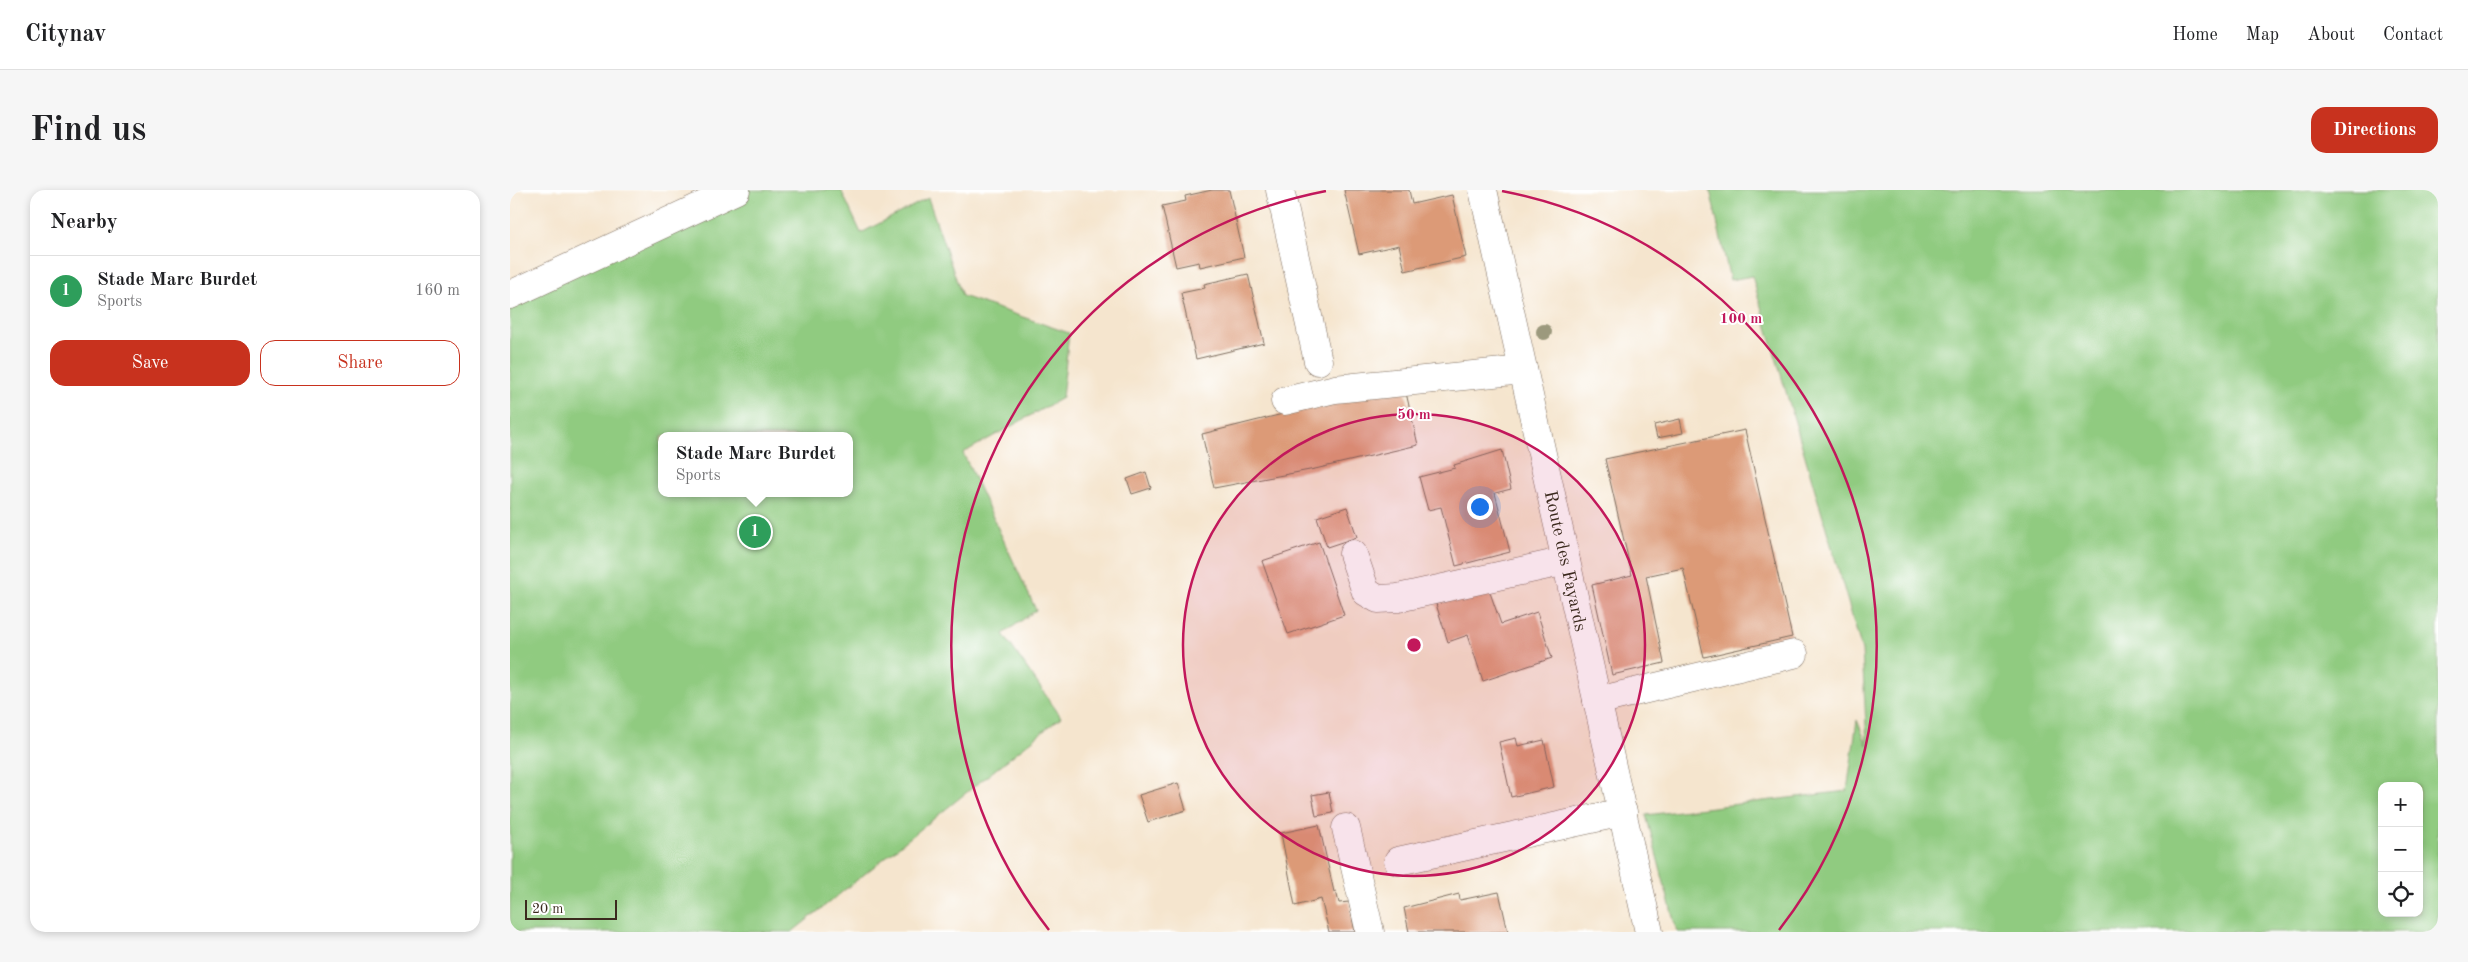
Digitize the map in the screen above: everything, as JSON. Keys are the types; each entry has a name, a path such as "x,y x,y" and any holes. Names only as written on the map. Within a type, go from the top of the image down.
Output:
{"main road":[{"path":"510,295 736,190"},
{"path":"1280,190 1318,361"},
{"name":"Route des Fayards","path":"1483,190 1649,932"},
{"path":"1285,401 1335,388 1523,370"},
{"path":"1353,554 1366,592 1378,600 1398,598 1566,561"},
{"path":"1597,701 1794,654"},
{"path":"1398,862 1623,812"},
{"path":"1346,828 1370,932"}],"green space":[{"path":"714,190 841,190 861,233 928,198 962,296 1069,333 1062,398 963,453 1036,610 1003,634 1061,717 792,932 510,932 510,284"},
{"path":"1710,190 2438,190 2438,932 1677,932 1646,815 1847,791 1857,720 1867,745 1862,650 1752,276 1730,280"}],"building":[{"path":"1212,190 1229,190 1244,257 1200,267 1199,262 1176,267 1162,206 1186,201 1185,196"},
{"path":"1344,190 1409,190 1412,204 1452,195 1466,257 1405,271 1399,245 1359,254"},
{"path":"1248,274 1264,343 1196,359 1181,293 1205,288 1204,284"},
{"path":"1404,384 1418,445 1315,469 1214,488 1202,434"},
{"path":"1680,419 1683,433 1657,438 1654,425"},
{"path":"1745,430 1792,637 1704,657 1683,568 1646,576 1664,663 1612,675 1592,585 1632,575 1605,459"},
{"path":"1502,450 1511,489 1495,493 1510,552 1456,566 1441,507 1428,510 1419,477 1455,468 1454,465"},
{"path":"1146,472 1151,488 1132,494 1127,479"},
{"path":"1347,507 1357,537 1327,547 1317,517"},
{"path":"1319,542 1344,615 1288,634 1262,561"},
{"path":"1488,587 1501,624 1537,612 1552,658 1483,681 1468,635 1448,642 1436,604"},
{"path":"1516,738 1518,746 1544,740 1554,787 1511,797 1499,742"},
{"path":"1178,783 1186,810 1148,822 1139,795"},
{"path":"1329,792 1333,813 1316,816 1312,795"},
{"path":"1319,825 1334,892 1336,891 1339,903 1349,902 1355,932 1329,932 1321,899 1295,906 1281,833"},
{"path":"1499,892 1508,932 1409,932 1404,908 1459,894 1460,900"}],"place":[{"name":"Stade Marc Burdet","path":"755,532"}]}
